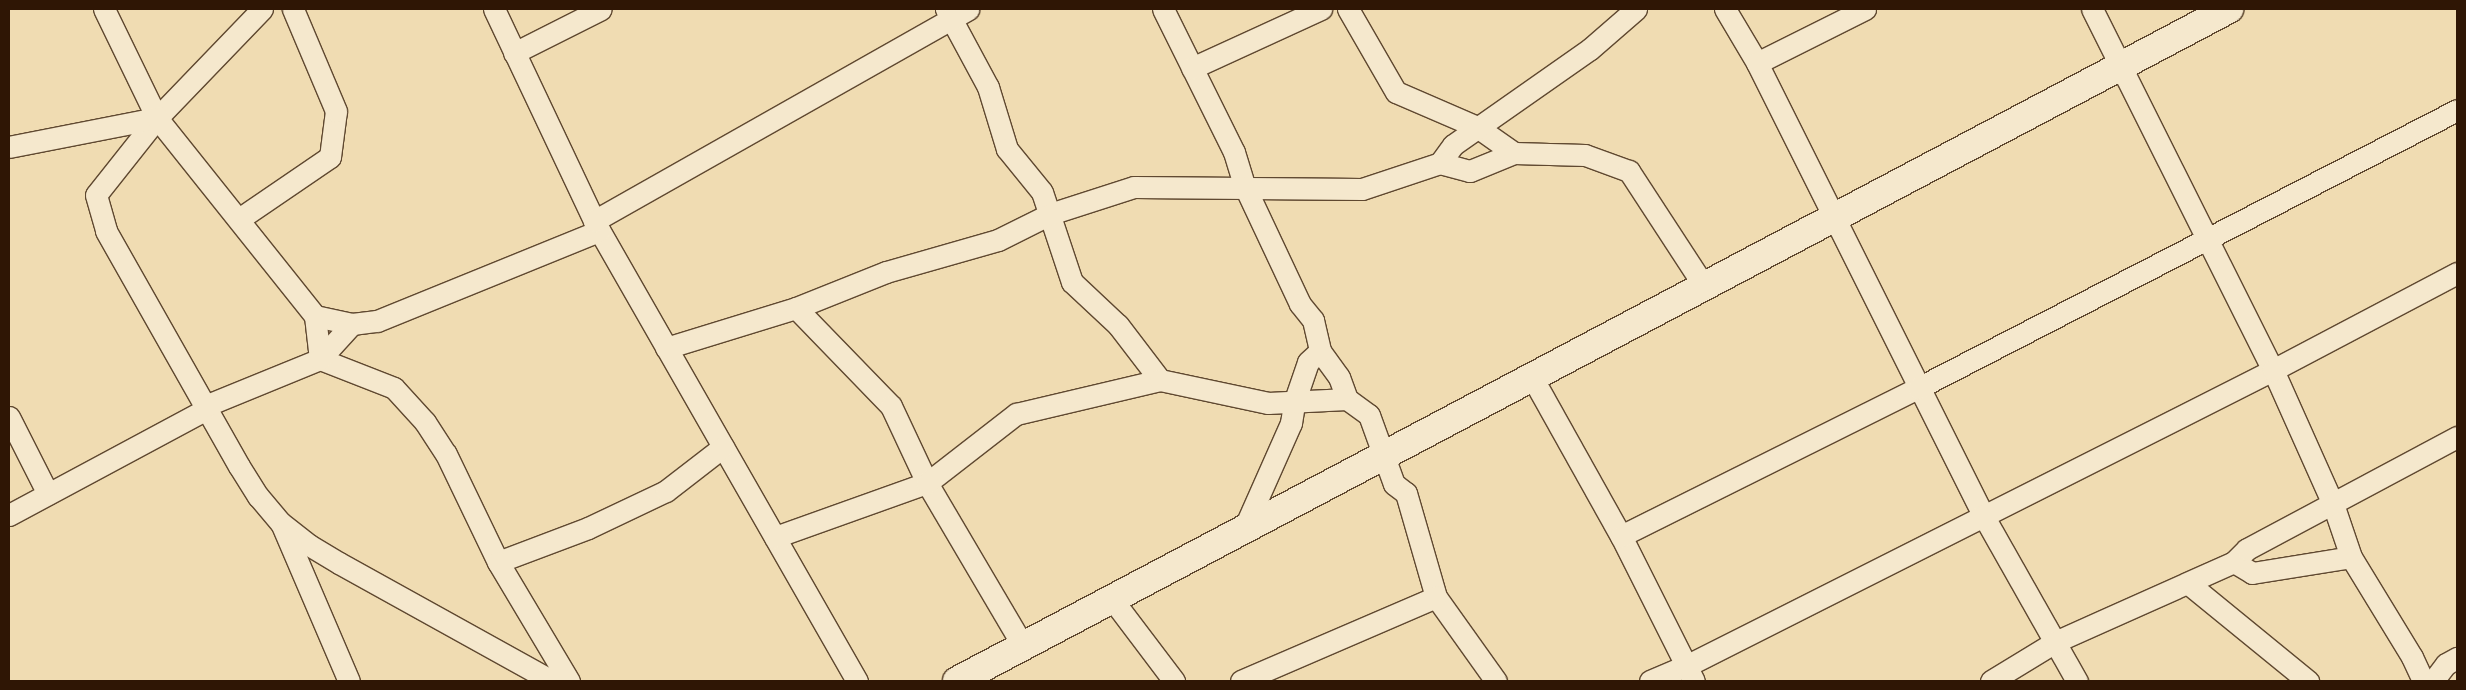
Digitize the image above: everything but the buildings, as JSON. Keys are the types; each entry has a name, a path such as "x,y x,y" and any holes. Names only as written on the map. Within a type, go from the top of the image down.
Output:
{"main road":[{"path":"957,681 2229,9"}],"street":[{"path":"104,9 157,118 315,316 320,359"},
{"path":"262,9 157,118 96,195 106,231 258,496 281,523 309,545 339,563 552,681"},
{"path":"239,219 330,156 336,112 293,9"},
{"path":"494,9 596,226 857,681"},
{"path":"514,53 601,9"},
{"path":"1163,9 1234,152 1246,187 1300,304 1313,320 1320,351 1339,377 1347,399 1368,415 1394,484 1406,493 1436,597 1496,681"},
{"path":"1192,68 1321,9"},
{"path":"1348,9 1396,92 1477,127 1514,153"},
{"path":"1440,163 1453,145 1590,49 1636,9"},
{"path":"1725,9 1757,63 1832,218 1983,515 2077,681"},
{"path":"1757,63 1865,9"},
{"path":"2092,9 2122,65 2273,370 2333,504 2351,557 2412,656 2424,681"},
{"path":"315,316 352,324 377,321 596,226 955,12 988,87 1007,148 1042,192 1072,282 1118,325 1160,380"},
{"path":"1621,536 1918,388 2457,110"},
{"path":"9,147 157,118"},
{"path":"666,348 796,308 886,272 998,240 1050,214 1134,187 1362,189 1440,163 1470,171 1514,153 1585,155 1629,171 1704,286"},
{"path":"1650,681 1690,674 1983,515 2273,370 2457,273"},
{"path":"796,308 891,406 927,483 1023,646"},
{"path":"9,515 203,410 205,406 320,359 352,324"},
{"path":"1244,529 1291,423 1294,402 1308,362 1320,351"},
{"path":"320,359 394,388 425,422 446,454 498,562 569,681"},
{"path":"1532,377 1621,536 1690,674"},
{"path":"774,537 927,483 1016,414 1160,380 1268,402 1347,399"},
{"path":"9,417 48,494"},
{"path":"1991,681 2054,642 2189,584 2234,562 2247,549 2457,437"},
{"path":"498,562 588,528 666,491 723,447"},
{"path":"281,523 349,681"},
{"path":"2234,562 2252,573 2351,557"},
{"path":"2189,584 2308,681"},
{"path":"1241,681 1436,597"},
{"path":"1112,599 1174,681"},
{"path":"2433,681 2446,664 2457,658"}]}
